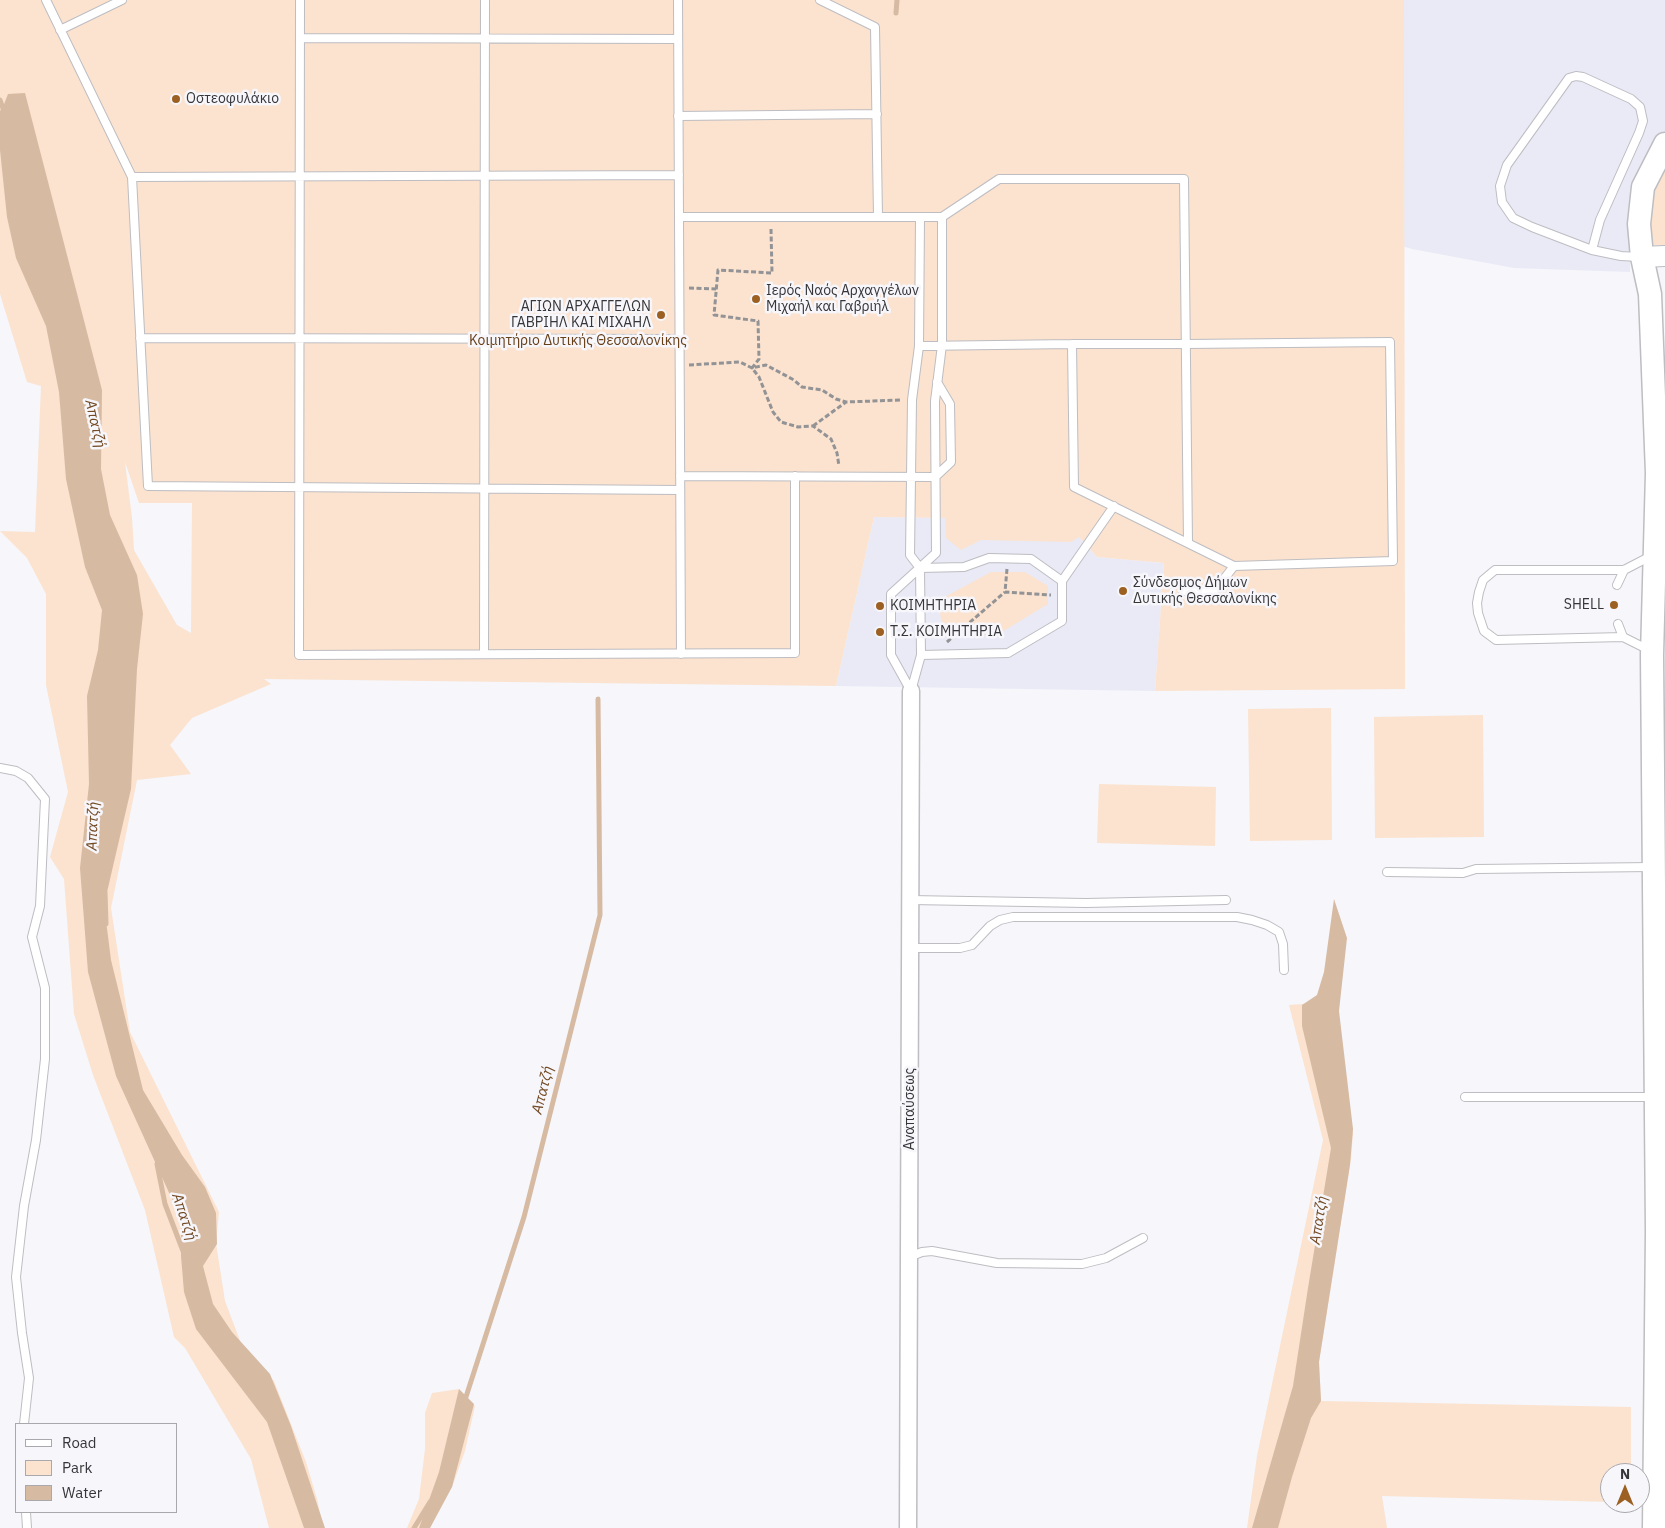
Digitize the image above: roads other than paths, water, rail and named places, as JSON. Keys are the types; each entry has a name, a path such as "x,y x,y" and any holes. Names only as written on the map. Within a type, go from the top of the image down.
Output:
{"main road":[{"path":"1654,1528 1661,1231 1660,1020 1654,867 1652,655 1657,473 1650,294 1642,257 1639,224 1643,187 1665,144"}],"street":[{"path":"1642,257 1665,256"},
{"name":"Αναπαύσεως","path":"908,1528 911,691"}],"lane":[{"path":"46,0 132,177 148,486 680,490"},
{"path":"60,30 122,0"},
{"path":"300,0 299,654 795,653 795,476"},
{"path":"484,654 485,0"},
{"path":"678,0 681,654"},
{"path":"820,0 876,27 878,217"},
{"path":"300,38 678,39"},
{"path":"1592,250 1600,220 1643,122 1640,106 1631,99 1583,77 1576,76 1569,78 1507,165 1500,186 1502,202 1513,218 1532,227 1592,250 1621,256 1642,257"},
{"path":"678,116 876,114"},
{"path":"132,177 679,175"},
{"path":"679,217 942,217 999,179 1184,179 1188,543"},
{"path":"911,691 921,654 920,568 910,555 912,400 919,346 920,217"},
{"path":"911,691 891,655 891,594 936,554 935,401 942,346 942,217"},
{"path":"140,338 680,339"},
{"path":"919,346 1072,344 1390,342 1393,561 1234,566 1074,487 1072,344"},
{"path":"680,476 935,477 951,462 950,404 938,382"},
{"path":"921,654 1008,653 1062,621 1062,580 1114,506"},
{"path":"1652,655 1643,646 1623,637 1496,640 1484,631 1480,622 1477,604 1483,580 1496,570 1624,570 1655,554"},
{"path":"920,568 964,567 989,558 1031,559 1062,580"},
{"path":"1184,591 1213,593 1234,566"},
{"path":"1617,586 1624,570"},
{"path":"1618,624 1623,637"},
{"path":"0,768 16,770 28,778 45,799 40,906 32,937 45,988 44,1060 36,1140 24,1206 16,1277 29,1378 24,1423"},
{"path":"1387,872 1463,873 1476,869 1654,867"},
{"path":"910,900 1086,903 1226,900"},
{"path":"909,948 960,948 972,945 990,926 1000,920 1012,917 1237,918 1252,920 1267,925 1279,932 1284,970"},
{"path":"1465,1097 1659,1090"},
{"path":"909,1257 922,1252 932,1251 997,1263 1082,1264 1106,1258 1143,1238"},
{"path":"26,1513 27,1528"}],"water":[{"path":"25,93 102,390 101,469 110,515 137,575 143,614 137,669 131,789 104,905 111,960 143,1090 182,1155 205,1187 216,1213 217,1244 203,1266 213,1304 232,1332 270,1374 291,1426 325,1528 304,1528 267,1422 196,1329 184,1292 181,1256 181,1219 116,1076 88,972 80,868 89,784 87,696 98,650 102,610 85,567 66,479 59,392 46,326 16,258 7,217 0,150 0,111 8,94"},
{"path":"1334,899 1347,938 1339,1011 1353,1129 1350,1165 1319,1362 1321,1401 1311,1418 1278,1528 1252,1528 1293,1386 1331,1148 1302,1026 1302,1005 1317,995 1324,972"},
{"path":"459,1389 474,1404 452,1487 430,1528 419,1528 439,1472"}],"waterway":[{"name":"Απατζή","path":"896,13 897,0"},
{"name":"Απατζή","path":"0,100 5,114"},
{"name":"Απατζή","path":"464,1403 524,1217 600,915 598,699"},
{"name":"Απατζή","path":"105,892 106,924"},
{"name":"Απατζή","path":"157,1164 165,1204 183,1251"},
{"name":"Απατζή","path":"414,1528 430,1502"}],"place":[{"name":"Οστεοφυλάκιο","path":"176,99"},
{"name":"Ιερός Ναός Αρχαγγέλων Μιχαήλ και Γαβριήλ","path":"756,299"},
{"name":"ΑΓΙΩΝ ΑΡΧΑΓΓΕΛΩΝ ΓΑΒΡΙΗΛ ΚΑΙ ΜΙΧΑΗΛ","path":"661,315"},
{"name":"Σύνδεσμος Δήμων Δυτικής Θεσσαλονίκης","path":"1123,591"},
{"name":"SHELL","path":"1614,605"},
{"name":"ΚΟΙΜΗΤΗΡΙΑ","path":"880,606"},
{"name":"Τ.Σ. ΚΟΙΜΗΤΗΡΙΑ","path":"880,632"}],"park label":[{"name":"Κοιμητήριο Δυτικής Θεσσαλονίκης","path":"578,341"}]}
